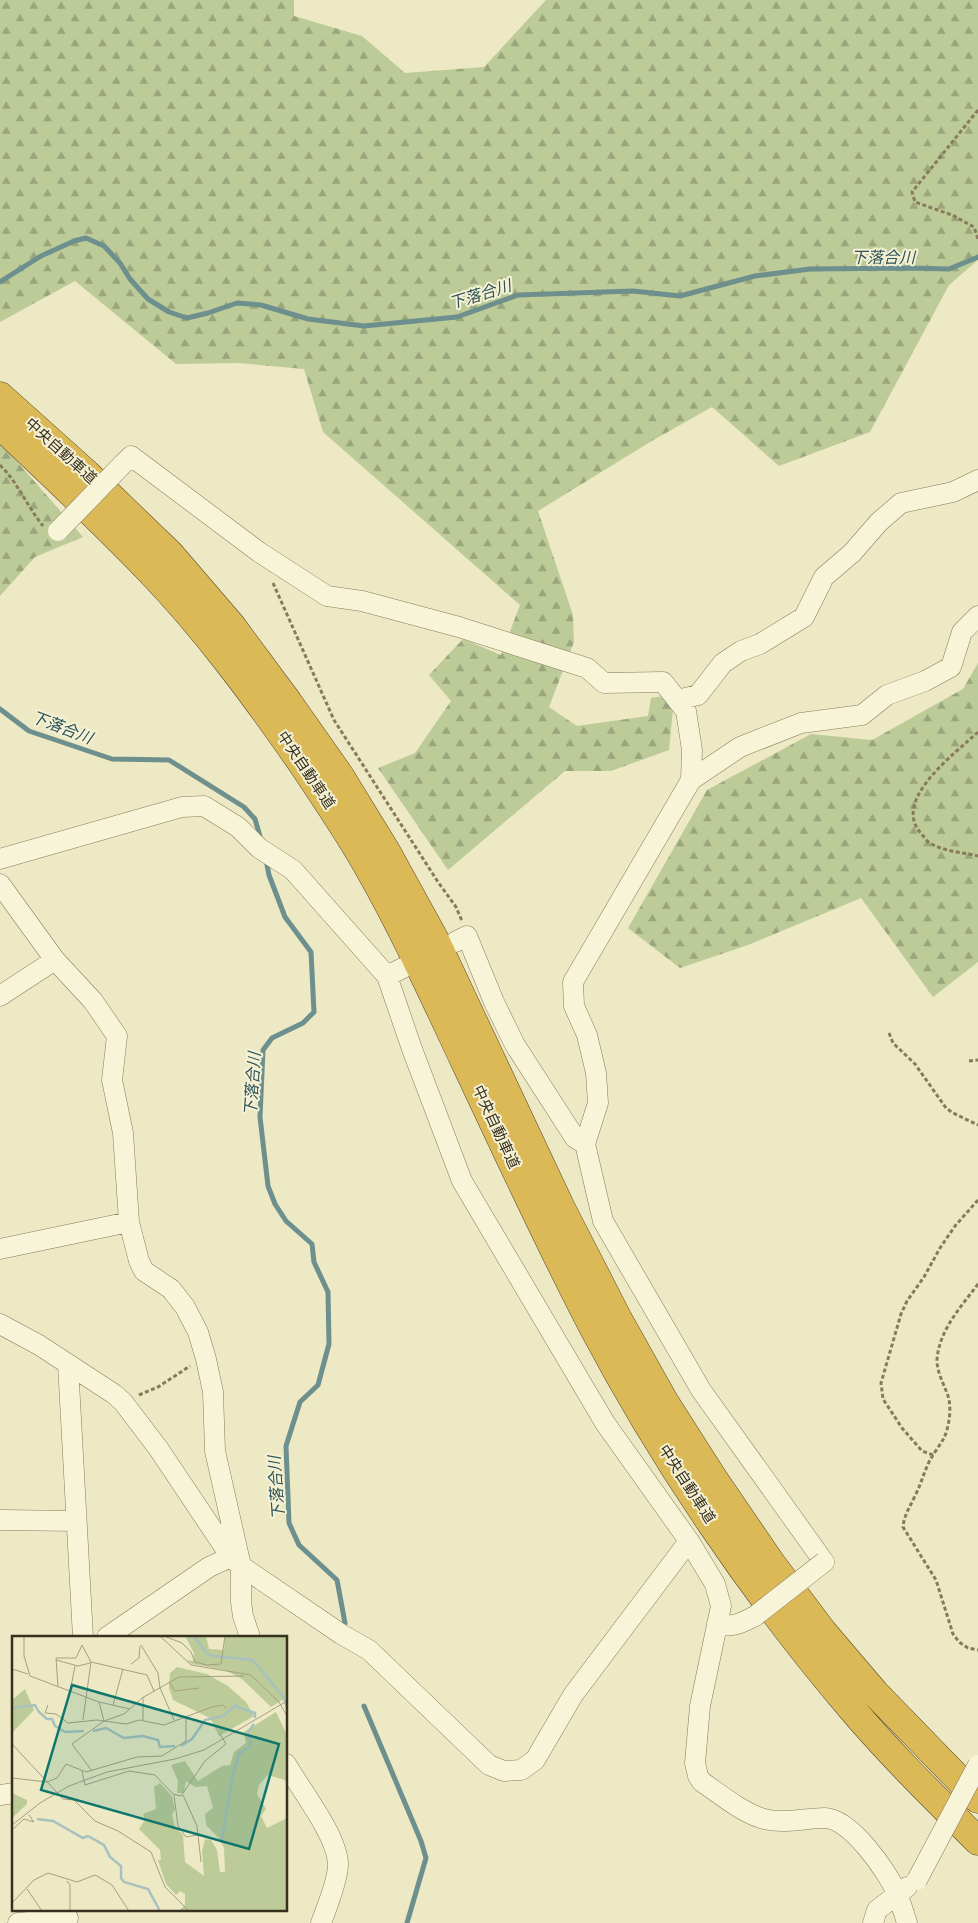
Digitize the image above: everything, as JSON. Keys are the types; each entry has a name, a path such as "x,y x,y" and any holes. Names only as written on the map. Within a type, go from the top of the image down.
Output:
{"highway":[{"name":"中央自動車道","path":"0,396 87,474 170,554 231,625 335,769 386,850 435,940 560,1206 618,1319 664,1401 713,1478 766,1555 823,1632 875,1693 978,1800"},
{"name":"中央自動車道","path":"0,425 153,573 213,643 275,724 366,863 412,949 542,1224 594,1329 642,1414 692,1494 801,1648 855,1712 914,1777 978,1841"}],"street":[{"path":"58,531 131,456 259,552 327,596 362,600 459,626 587,668 604,683 663,682 686,711 692,750 692,780"},
{"path":"677,700 698,695 723,663 741,651 760,644 804,617 824,577 852,553 879,522 900,503 953,492 978,480"},
{"path":"717,1624 727,1626 740,1624 755,1616 824,1562 701,1390 603,1221 585,1144 598,1103 596,1073 587,1035 574,1006 573,982 692,780 740,747 801,722 862,715 887,695 925,682 951,667 962,632 978,616"},
{"path":"0,860 182,807 204,806 238,828 265,852 293,870 395,972 412,1048 462,1181 606,1423 689,1541 714,1584 719,1597 721,1606 700,1706 695,1763 698,1776 702,1782 760,1818 780,1822 828,1818 839,1822 850,1830 882,1866 897,1893 907,1923"},
{"path":"0,884 55,960 93,1001 117,1036 112,1080 123,1133 129,1222 138,1261 144,1271 171,1289 185,1306 198,1332 206,1359 213,1392 215,1452 236,1562 243,1616 250,1636"},
{"path":"461,939 515,1045 575,1138 585,1144"},
{"path":"0,996 55,960"},
{"path":"0,1250 129,1222"},
{"path":"0,1324 39,1345 114,1394 123,1402 158,1448 236,1562 341,1634 369,1650 489,1765 504,1771 521,1770 535,1760 573,1695 689,1541"},
{"path":"68,1364 83,1636"},
{"path":"0,1520 76,1521"},
{"path":"108,1636 209,1567 236,1562"},
{"path":"873,1923 877,1910 897,1893 917,1880 978,1765"},
{"path":"288,1767 334,1846 338,1864 321,1923"},
{"path":"18,1923 68,1917"}],"path":[{"path":"978,110 912,192 914,202 952,215 974,227 978,239"},
{"path":"0,465 13,478 35,516 51,536 58,531"},
{"path":"272,582 334,720 456,907 461,939"},
{"path":"978,732 930,776 917,796 913,808 915,826 929,843 960,854 967,853 978,856"},
{"path":"889,1033 893,1043 915,1064 946,1108 978,1125"},
{"path":"969,1061 978,1060"},
{"path":"933,1455 922,1451 902,1428 882,1398 881,1383 901,1314 907,1301 955,1226 978,1200"},
{"path":"978,1284 955,1314 944,1333 938,1351 938,1370 949,1397 950,1408 944,1437 933,1455 904,1518 903,1527 936,1580 954,1634 959,1642 968,1648 978,1650"},
{"path":"123,1402 147,1392 206,1359"}],"green space":[{"path":"0,0 294,0 294,16 362,36 405,73 484,67 546,0 978,0 978,260 949,285 870,432 779,466 712,407 650,442 538,511 573,615 574,642 549,707 577,726 648,716 651,698 664,696 673,709 669,750 611,771 565,771 448,870 378,768 415,753 451,701 429,675 463,639 501,655 520,605 323,432 304,369 239,363 176,364 75,281 0,322"},
{"path":"0,442 83,537 35,557 0,596"},
{"path":"978,663 978,962 933,997 861,898 748,945 680,968 628,928 707,790 811,734 872,740 963,689"}],"waterway":[{"name":"下落合川","path":"0,282 41,256 74,241 86,238 104,246 148,299 169,312 187,318 237,303 261,305 308,319 364,326 457,317 518,295 633,291 680,296 755,276 810,269 949,269 978,257"},
{"name":"下落合川","path":"0,709 29,731 112,759 169,760 244,807 255,819 261,840"},
{"name":"下落合川","path":"266,860 269,875 285,917 311,952 314,1012 303,1023 272,1038 263,1050 260,1117 268,1186 275,1204 286,1221 312,1244 314,1262 328,1292 329,1344 318,1385 300,1402 286,1446 289,1523 299,1545 337,1580 345,1623"},
{"name":"下落合川","path":"364,1706 421,1841 426,1858 407,1923"}]}
